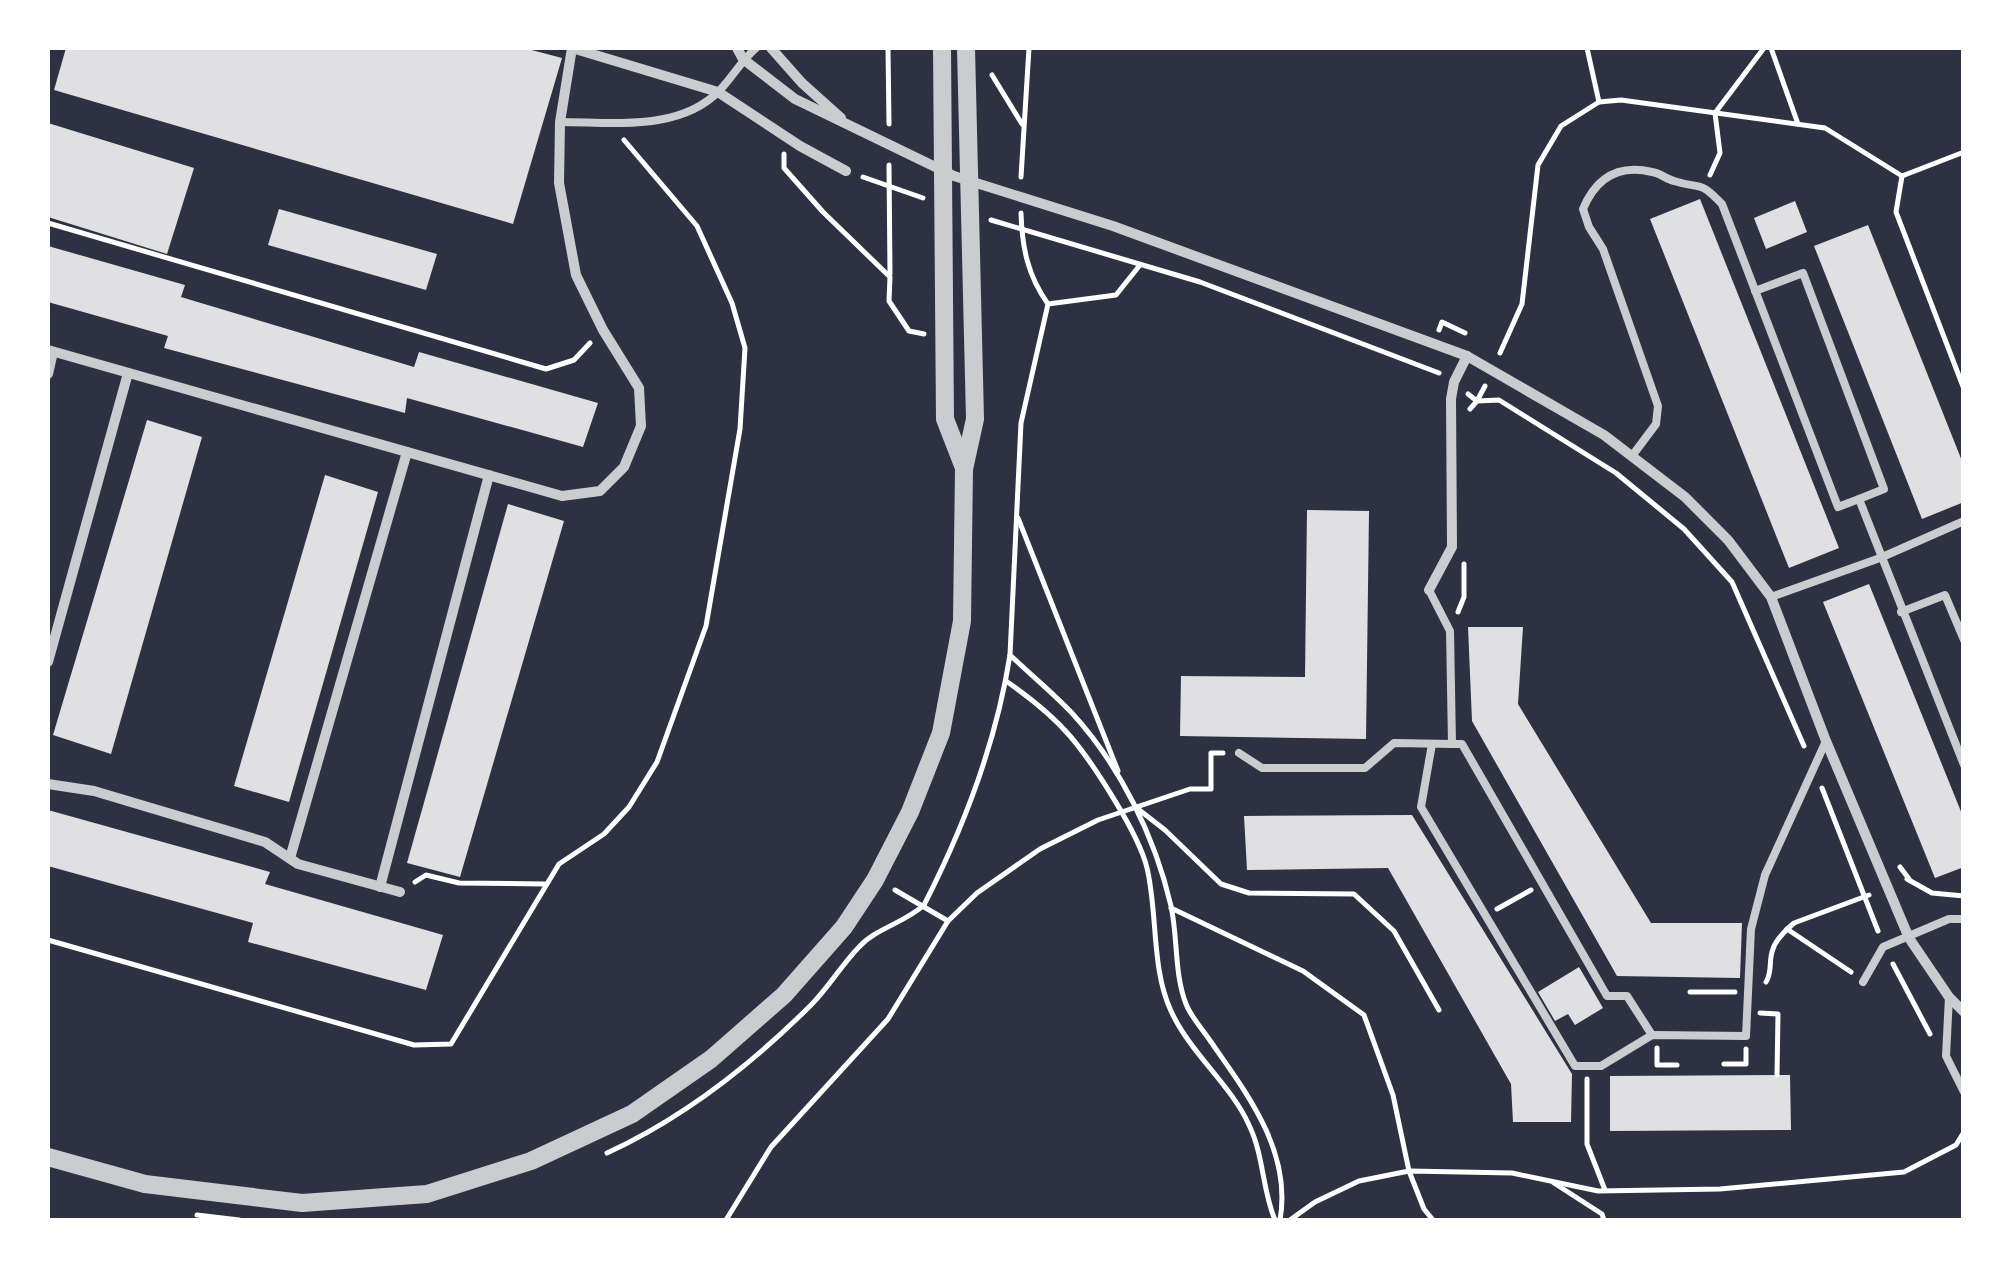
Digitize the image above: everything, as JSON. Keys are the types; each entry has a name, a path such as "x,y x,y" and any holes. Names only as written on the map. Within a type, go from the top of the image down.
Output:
{"street":[{"path":"48,374 50,351 562,496 600,491 624,467 641,426 639,388 603,330 576,274 559,183 560,122 572,48 718,92 846,171"},
{"path":"737,48 743,59 794,99 954,176 1113,226 1467,356 1604,435 1685,497 1728,540 1771,597 1908,938 1949,998 1964,1012"},
{"path":"770,48 852,129"},
{"path":"942,48 946,419 964,469"},
{"path":"48,1156 145,1184 302,1204 428,1194 531,1161 632,1114 711,1059 784,995 844,926 876,880 910,812 941,733 962,620 964,469 975,418 966,48"},
{"path":"1429,590 1452,546 1451,399 1454,382 1467,356"},
{"path":"48,662 128,373"},
{"path":"290,858 408,452"},
{"path":"380,887 489,475"},
{"path":"48,784 94,791 265,842 298,864 400,892"}],"lane":[{"path":"560,122 683,116 718,92 756,48"},
{"path":"1632,456 1656,424 1658,406 1603,248 1589,227 1583,208 1599,181 1614,172 1654,172 1672,181 1705,186 1722,204 1755,291 1838,506 1884,490 1803,273 1755,291"},
{"path":"1859,498 1964,765"},
{"path":"1771,597 1880,558 1964,521"},
{"path":"1429,590 1450,631 1452,744"},
{"path":"1901,612 1945,594 1964,640"},
{"path":"1432,744 1421,807 1576,1066 1601,1066 1654,1035 1746,1036 1751,929 1765,875 1826,741"},
{"path":"1239,753 1262,768 1365,768 1394,744 1462,744 1607,996 1627,996 1654,1035"},
{"path":"1863,982 1884,947 1949,918 1964,919"},
{"path":"1949,998 1946,1056 1964,1092"}],"path":[{"path":"1021,186 1029,48"},
{"path":"1587,48 1599,102"},
{"path":"1705,186 1720,152 1715,112 1768,48 1798,124"},
{"path":"992,75 1024,126"},
{"path":"48,940 414,1045 451,1044 559,864 604,834 628,807 657,762 706,626 740,429 745,348 732,303 697,226 610,122"},
{"path":"785,136 784,168 890,277 889,300 909,331 924,334"},
{"path":"1902,176 1896,212 1964,389"},
{"path":"1021,201 1022,232 1032,282 1048,304 1020,423 1010,655 1072,713 1102,751 1136,808 1153,847 1171,908 1186,1005 1245,1090 1266,1126 1278,1160 1283,1202 1278,1220"},
{"path":"48,223 546,369 574,360 603,330"},
{"path":"1106,254 1200,282 1425,365 1477,401 1499,400 1616,473 1684,529 1732,582 1814,768 1884,947 1922,1014 1936,1050"},
{"path":"1048,304 1116,295 1140,265"},
{"path":"1466,413 1477,401"},
{"path":"1018,515 1118,771"},
{"path":"1450,631 1464,597 1464,560"},
{"path":"1006,681 1034,701 1071,737 1140,846 1147,869 1162,984 1171,1012 1248,1121 1261,1156 1266,1198 1278,1220"},
{"path":"726,1220 771,1148 888,1019 948,921 977,894 1040,848 1098,820 1190,789 1211,789 1212,753"},
{"path":"1136,808 1166,830 1221,884 1248,894 1354,894 1394,931 1439,1010"},
{"path":"426,875 459,883 548,884"},
{"path":"1690,992 1766,983 1771,976 1773,948 1794,922 1908,879 1932,894 1964,896"},
{"path":"876,880 948,921"},
{"path":"1486,915 1542,884"},
{"path":"1171,908 1303,972 1364,1015 1393,1095 1409,1171 1424,1209 1433,1220"},
{"path":"1787,929 1826,952 1863,982"},
{"path":"1747,1013 1778,1014 1777,1075"},
{"path":"1654,1035 1658,1065 1677,1065"},
{"path":"1724,1064 1746,1064 1746,1036"},
{"path":"1587,1066 1587,1144 1605,1191"},
{"path":"1290,1220 1315,1202 1359,1182 1409,1171 1512,1172 1605,1191 1720,1189 1904,1172 1956,1145 1964,1132"},
{"path":"1551,1181 1602,1214 1604,1220"}],"building":[{"path":"66,48 524,48 562,58 513,224 54,90"},
{"path":"48,123 194,168 167,254 48,217"},
{"path":"1700,199 1839,548 1789,568 1650,219"},
{"path":"1795,201 1807,232 1766,249 1754,218"},
{"path":"279,209 437,254 426,290 268,245"},
{"path":"1868,225 1964,466 1964,502 1922,519 1814,246"},
{"path":"48,246 185,285 181,297 414,367 419,352 598,403 583,447 407,398 405,413 164,348 168,336 48,302"},
{"path":"147,420 202,437 111,754 53,735"},
{"path":"325,475 378,492 289,802 234,786"},
{"path":"508,504 564,521 460,877 407,863"},
{"path":"1307,510 1369,511 1366,739 1180,736 1181,676 1305,677"},
{"path":"1869,584 1964,819 1964,867 1935,878 1823,602"},
{"path":"1468,627 1523,627 1518,704 1651,923 1742,923 1740,978 1617,976 1472,721"},
{"path":"48,810 270,872 265,884 443,935 426,990 248,942 253,923 48,866"},
{"path":"1412,815 1572,1074 1571,1122 1513,1122 1511,1084 1388,868 1247,870 1244,816"},
{"path":"1579,967 1603,1008 1575,1025 1568,1014 1555,1021 1538,992"},
{"path":"1790,1075 1791,1130 1610,1131 1610,1076"}]}
